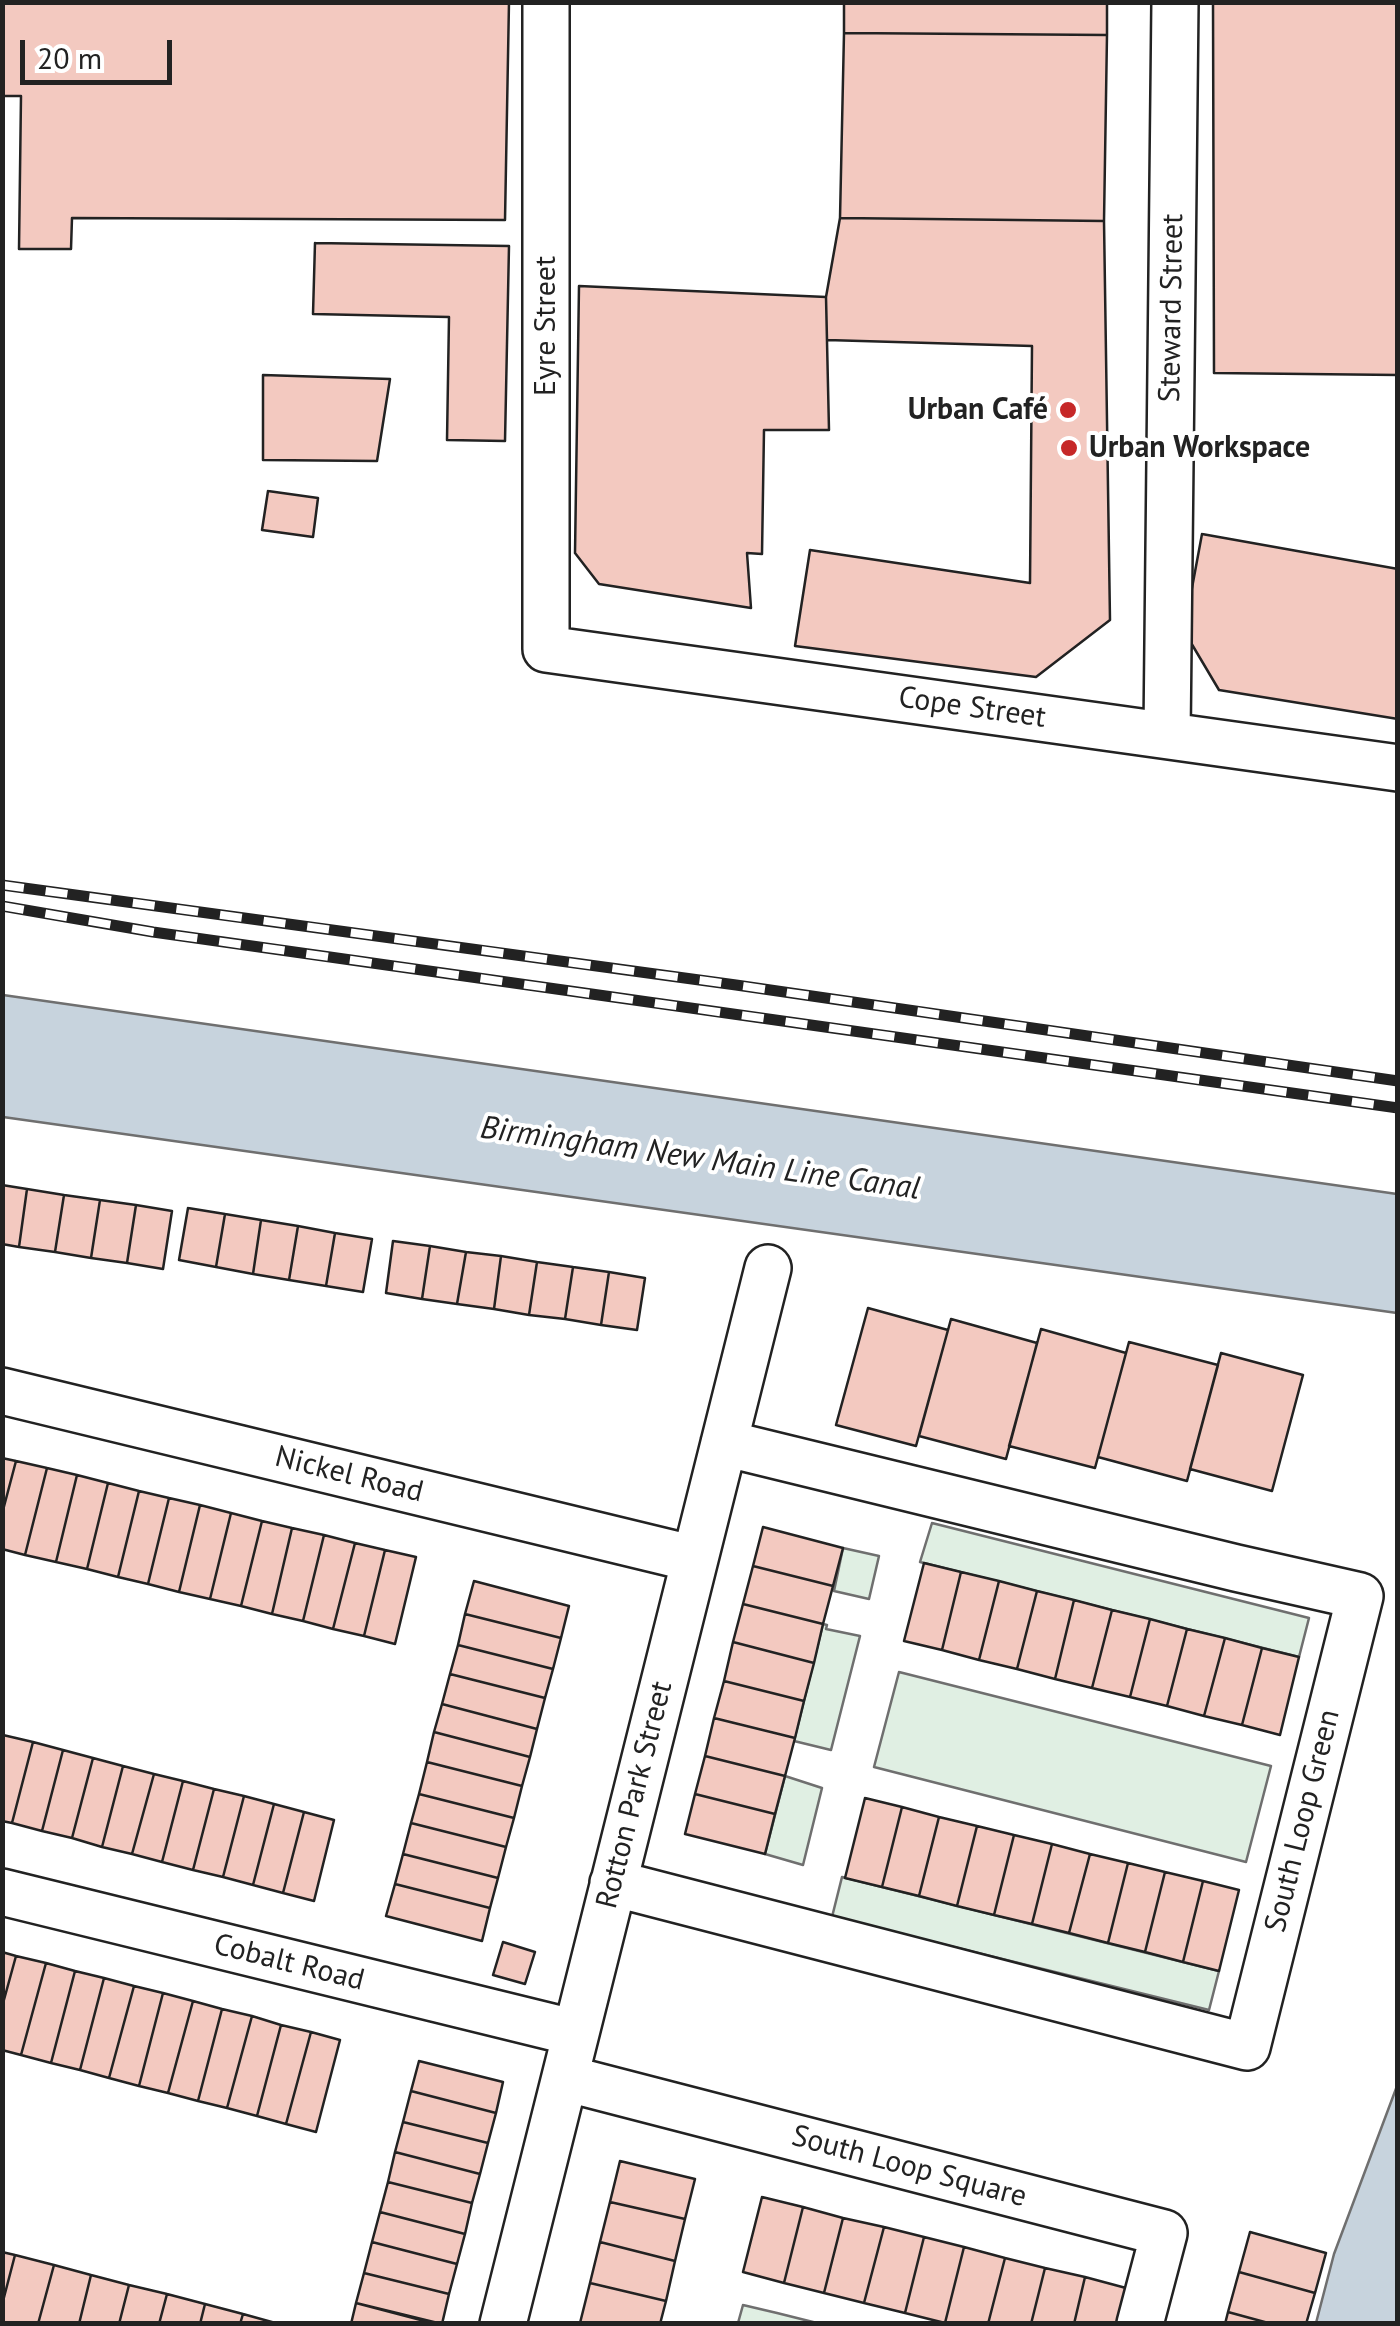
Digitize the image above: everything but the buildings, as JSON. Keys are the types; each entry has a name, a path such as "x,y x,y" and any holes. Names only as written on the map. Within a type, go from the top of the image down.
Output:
{"street":[{"name":"Eyre Street","path":"546,2 546,649"},
{"name":"Steward Street","path":"1167,734 1175,2"},
{"name":"Cope Street","path":"546,649 1398,768"},
{"name":"Rotton Park Street","path":"503,2324 768,1268"},
{"name":"Nickel Road","path":"2,1391 694,1560"},
{"name":"South Loop Green","path":"613,1884 1247,2046 1360,1596 724,1443"},
{"name":"Cobalt Road","path":"2,1892 576,2033"},
{"name":"South Loop Square","path":"565,2078 1164,2233 1140,2324"}],"green space":[{"path":"932,1523 1309,1618 1299,1657 920,1562"},
{"path":"843,1548 879,1556 869,1599 834,1591"},
{"path":"823,1624 826,1629 860,1636 831,1750 794,1741"},
{"path":"899,1672 1271,1766 1246,1862 874,1767"},
{"path":"785,1776 822,1788 803,1865 765,1854"},
{"path":"842,1877 1219,1971 1209,2010 832,1917"},
{"path":"743,2305 777,2313 817,2323 738,2323"}],"water":[{"name":"Birmingham New Main Line Canal","path":"3,995 1397,1194 1397,1313 3,1117"},
{"path":"1397,2086 1397,2323 1316,2323 1334,2254"}],"railway":[{"path":"2,885 736,985 1398,1081"},
{"path":"2,906 153,932 1398,1108"}],"place":[{"name":"Urban Café","path":"1068,410"},
{"name":"Urban Workspace","path":"1069,448"}]}
